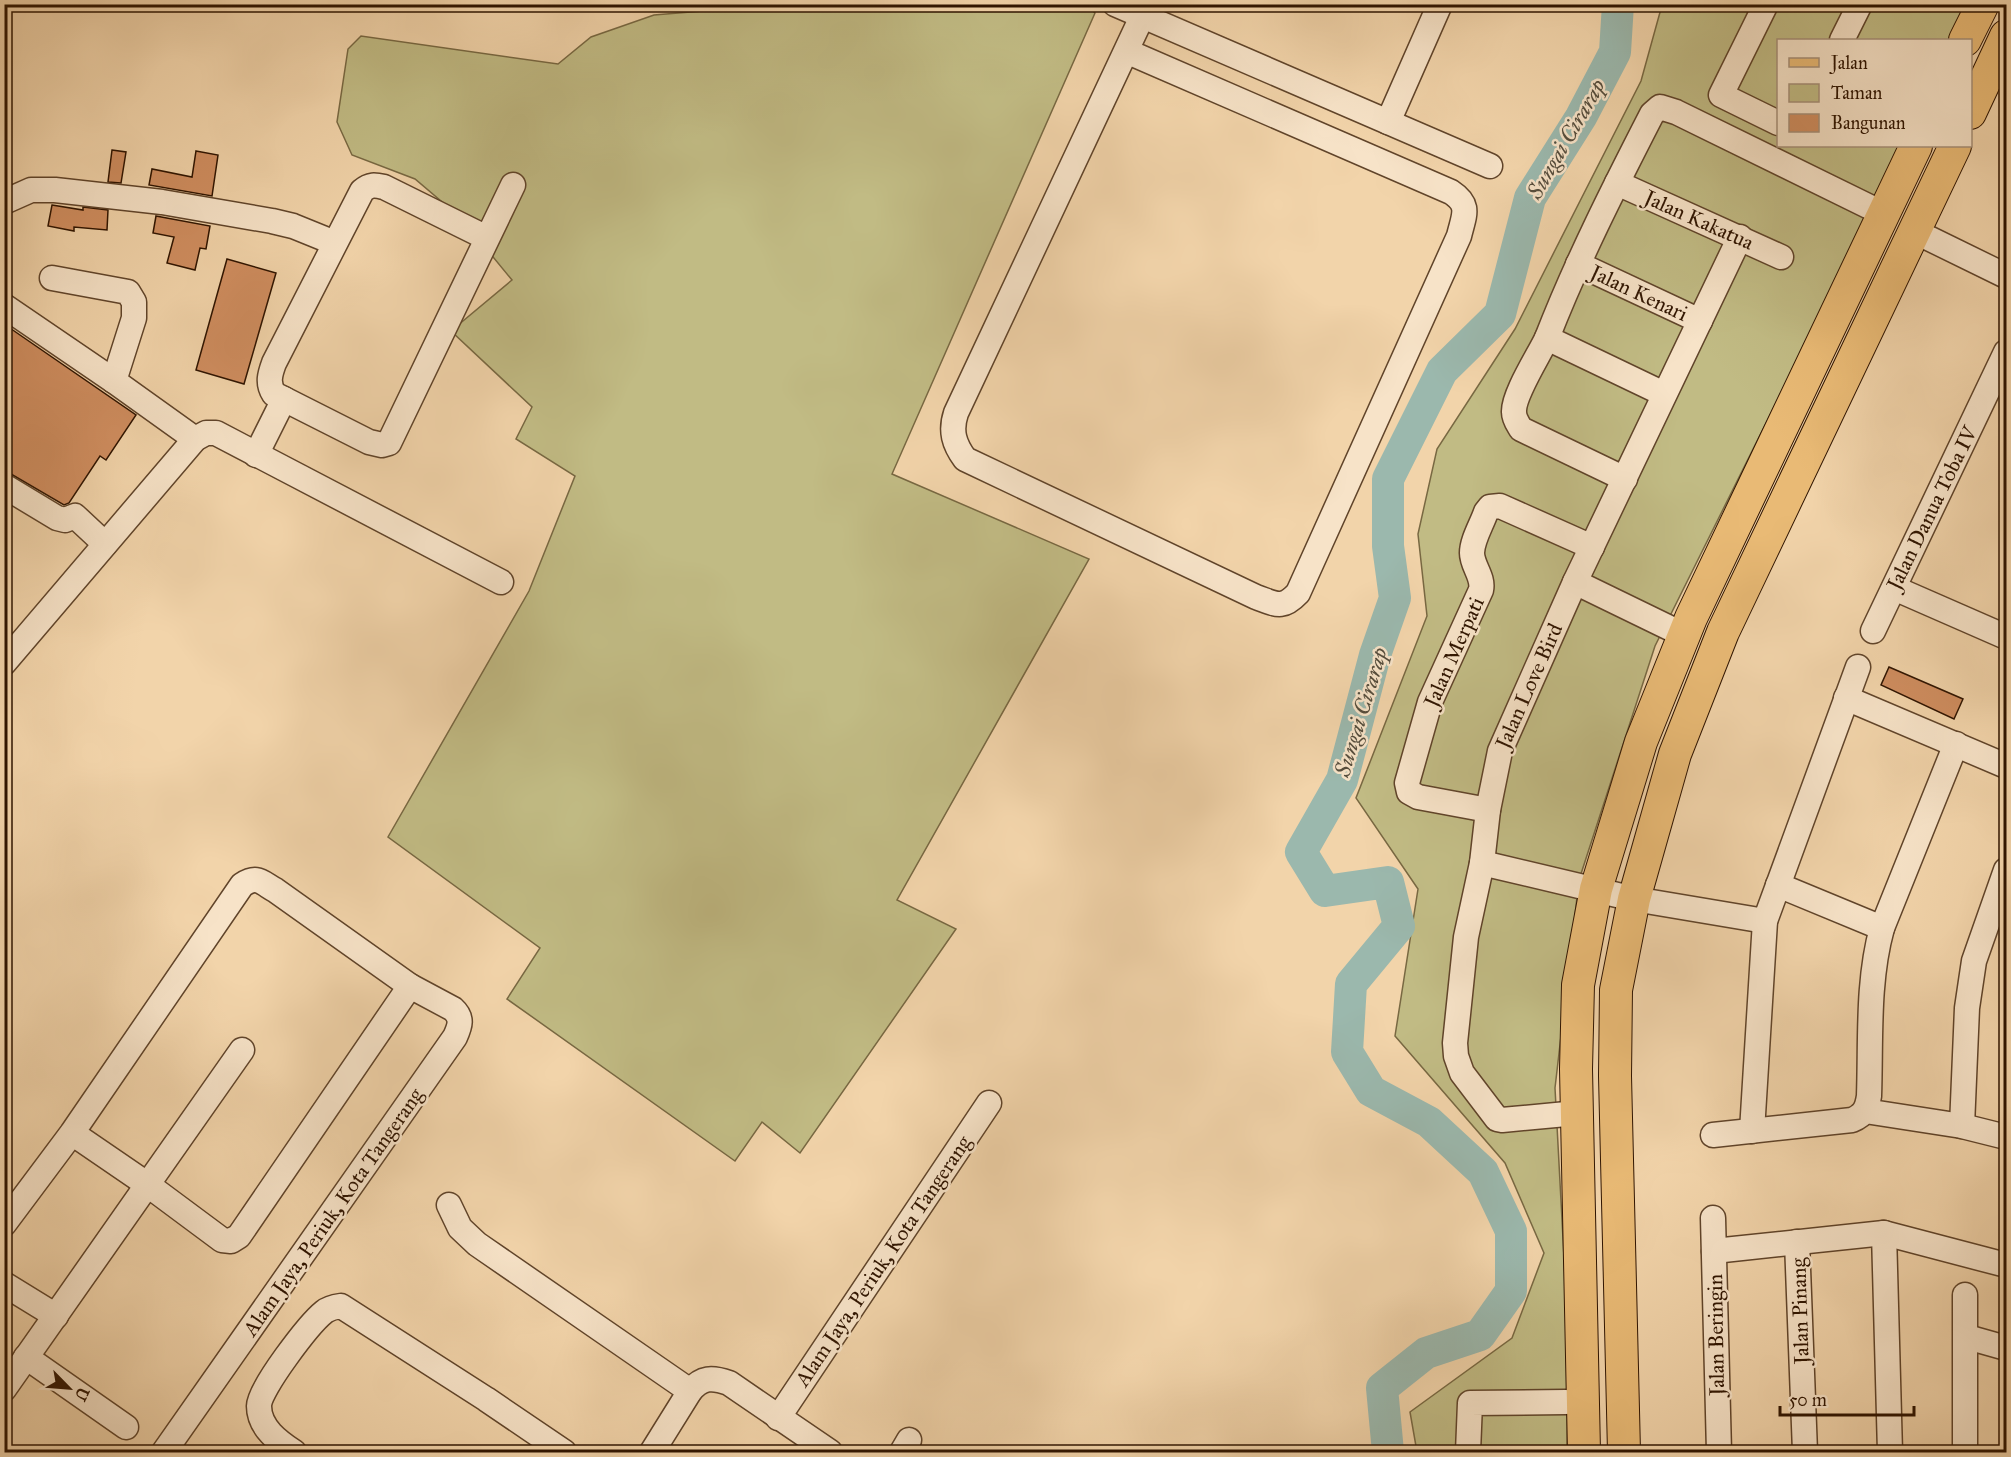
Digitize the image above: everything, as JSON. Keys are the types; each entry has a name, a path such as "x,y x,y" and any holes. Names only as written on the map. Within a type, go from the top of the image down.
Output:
{"main road":[{"path":"1966,39 1983,4"},
{"path":"1972,111 2007,36"},
{"path":"1624,1452 1615,1076 1616,894 1641,742 1684,635 1882,213 1916,147"},
{"path":"1584,1452 1577,1113 1578,985 1675,754 1723,632 1955,147"},
{"path":"1898,182 1930,199"}],"street":[{"path":"1115,4 1145,10 1388,122 1490,166"},
{"path":"1388,122 1440,4"},
{"path":"1766,4 1721,95 1777,122"},
{"path":"1842,39 1860,4"},
{"path":"1126,51 1451,192 1461,198 1466,208 1459,236 1298,593 1290,602 1280,605 1256,597 965,459 953,438 952,424 956,413 1145,10"},
{"path":"1625,479 1521,429 1516,422 1514,405 1547,338 1578,264 1652,114 1660,107 1787,155 1882,213"},
{"name":"Jalan Kakatua","path":"1617,183 1781,257"},
{"path":"487,238 384,187 375,185 366,187 274,363 270,376 274,393 369,442 382,445 389,443 513,185"},
{"path":"4,202 31,190 55,189 272,221 293,226 330,241"},
{"path":"1916,231 2007,276"},
{"name":"Jalan Love Bird","path":"1577,1113 1500,1120 1462,1073 1458,1064 1455,1043 1466,937 1482,863 1488,810 1503,743 1575,582 1740,237"},
{"name":"Jalan Kenari","path":"1578,264 1700,321"},
{"path":"52,278 128,292 134,302 134,318 114,381"},
{"path":"4,306 114,381 205,436 256,455 501,582"},
{"path":"1547,338 1664,394"},
{"name":"Jalan Danua Toba IV","path":"1873,632 2007,352"},
{"path":"256,455 284,399"},
{"path":"4,663 105,544 205,436"},
{"path":"4,486 57,518 65,520 75,516 105,544"},
{"name":"Jalan Merpati","path":"1488,810 1418,797 1409,792 1407,783 1430,702 1481,590 1482,581 1472,549 1486,512 1490,507 1500,506 1592,547"},
{"path":"1575,582 1684,635"},
{"path":"1894,588 2004,631"},
{"path":"1752,1131 1766,921 1858,667"},
{"path":"1846,698 2007,766"},
{"path":"1713,1135 1852,1120 1865,1111 1869,1096 1873,971 1882,928 1956,744"},
{"path":"1482,863 1616,894 1766,921"},
{"path":"1962,1126 1967,1008 1974,961 2007,870"},
{"name":"Alam Jaya, Periuk, Kota Tangerang","path":"4,1224 72,1134 242,885 251,879 258,880 275,890 410,986 457,1013 460,1026 455,1037 164,1452"},
{"path":"1778,885 1882,928"},
{"path":"72,1134 148,1185 222,1240 231,1241 239,1236 410,986"},
{"path":"4,1389 242,1050"},
{"name":"Alam Jaya, Periuk, Kota Tangerang","path":"778,1418 989,1103"},
{"path":"1865,1111 1962,1126 2007,1137"},
{"path":"449,1205 460,1228 477,1244 690,1391"},
{"name":"Jalan Beringin","path":"1713,1218 1719,1452"},
{"path":"1714,1251 1884,1233 2007,1265"},
{"path":"1884,1233 1890,1452"},
{"name":"Jalan Pinang","path":"1797,1242 1805,1452"},
{"path":"4,1284 56,1316"},
{"path":"1965,1295 1967,1337 1965,1452"},
{"path":"294,1452 273,1438 261,1416 259,1406 264,1391 289,1353 323,1312 332,1307 341,1306 564,1452"},
{"path":"1967,1337 2007,1348"},
{"path":"26,1357 126,1427"},
{"path":"652,1452 697,1383 708,1379 718,1379 729,1383 830,1452"},
{"path":"1468,1452 1470,1403 1566,1402"}],"green space":[{"path":"787,4 1085,4 1095,13 892,474 1089,559 897,900 956,929 800,1153 762,1122 735,1161 507,999 540,948 388,837 529,591 575,476 516,439 532,407 451,331 512,280 461,218 415,179 352,155 337,122 348,49 361,36 558,64 591,37 654,15"},
{"path":"1662,5 1974,5 1957,39 1777,39 1777,147 1904,147 1655,646 1579,880 1555,1088 1568,1333 1567,1452 1417,1452 1410,1412 1512,1338 1544,1253 1505,1163 1395,1036 1418,889 1356,798 1427,616 1418,534 1437,449 1515,329 1641,81"}],"building":[{"path":"112,150 126,152 121,183 108,182"},
{"path":"196,151 218,155 212,196 149,185 152,169 192,177"},
{"path":"52,205 83,210 83,207 108,210 107,230 74,227 74,231 48,226"},
{"path":"156,216 210,226 206,249 200,248 195,270 167,263 174,237 153,233"},
{"path":"227,259 276,273 244,384 196,370"},
{"path":"4,324 136,415 106,460 100,456 69,503 64,505 4,472"},
{"path":"1889,667 1963,699 1954,719 1881,685"}],"waterway":[{"name":"Sungai Cirarap","path":"1388,1452 1382,1388 1426,1353 1480,1335 1511,1291 1511,1231 1483,1172 1429,1122 1371,1091 1347,1052 1351,984 1399,926 1388,882 1325,891 1301,852 1342,780 1375,655 1395,598 1388,546 1388,479 1442,371 1500,314 1530,198 1581,117 1615,52 1618,4"}]}
